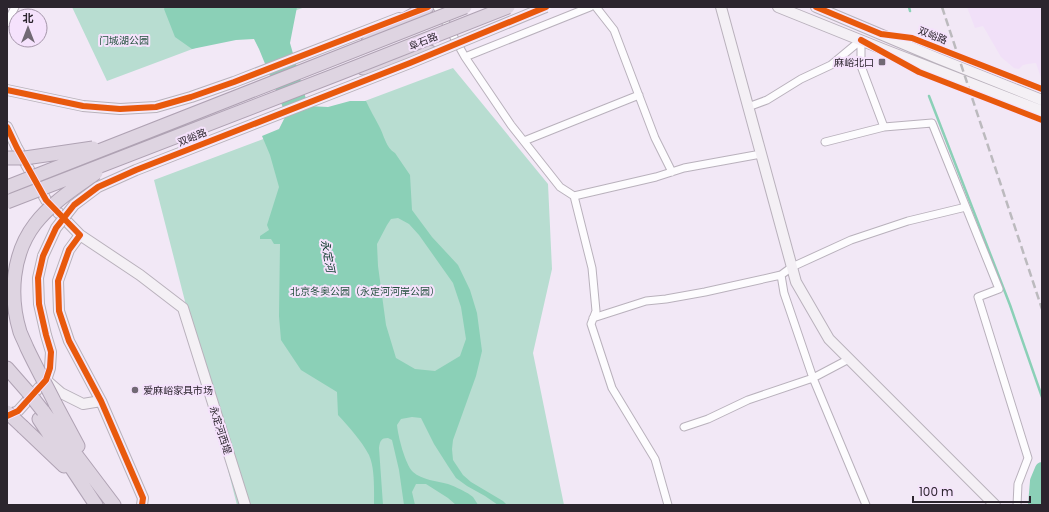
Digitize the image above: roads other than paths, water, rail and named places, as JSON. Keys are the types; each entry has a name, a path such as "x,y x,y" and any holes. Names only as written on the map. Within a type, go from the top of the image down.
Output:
{"highway":[{"path":"7,187 353,51 428,7"},
{"name":"阜石路","path":"353,51 465,7"},
{"name":"阜石路","path":"338,74 508,7"},
{"path":"338,74 411,57 454,45"},
{"name":"双峪路","path":"7,202 338,74"},
{"path":"7,158 25,158 116,144"},
{"path":"96,481 20,332 14,308 13,285 17,261 24,241 35,224 52,206 70,191 113,161"},
{"path":"7,368 25,394 114,505"},
{"path":"7,380 25,394"},
{"path":"7,412 84,485"},
{"path":"40,413 96,505"}],"street":[{"path":"7,23 15,7"},
{"path":"7,90 82,106 120,109 156,107 191,97 227,84 428,7"},
{"path":"437,7 465,57 511,125 560,187 574,196 592,268 596,311 591,324 612,388 656,459 668,505"},
{"name":"双峪路","path":"7,416 18,411 46,380 50,368 51,352 39,304 38,278 43,256 56,228 74,205 98,187 136,170 454,45 546,7"},
{"path":"465,57 590,7"},
{"path":"596,7 614,30 656,138 672,172"},
{"path":"721,7 796,282 829,339 995,505"},
{"path":"778,7 1042,111"},
{"name":"双峪路","path":"816,7 1042,100"},
{"path":"748,107 767,100 801,79 830,65 861,40"},
{"path":"861,40 861,66 884,127"},
{"path":"524,141 639,95"},
{"path":"826,142 884,127 932,123 999,289 978,297 1028,458 1018,484 1017,505"},
{"path":"7,127 46,200 80,235 69,250 58,281 59,311 69,341 102,401 143,498 142,505"},
{"path":"574,196 656,177 684,168 761,154"},
{"path":"593,318 646,301 705,292 781,275 792,267 851,240 908,220 966,207"},
{"name":"永定河西堤","path":"80,235 140,275 183,308 246,505"},
{"path":"781,275 784,293 813,378 866,505"},
{"path":"684,427 708,419 748,400 813,378 849,359"},
{"path":"46,380 61,393 83,404 102,401"}],"water":[{"name":"永定河","path":"165,7 297,7 290,43 308,106 328,107 350,101 366,101 387,145 395,153 410,175 412,210 432,237 458,265 470,290 477,313 482,351 476,376 453,440 453,460 463,475 471,482 503,501 507,505 498,505 456,478 434,444 421,418 412,417 401,419 397,425 402,450 407,463 413,472 421,477 448,484 465,492 473,497 478,505 456,505 426,484 416,484 412,492 415,505 404,505 399,470 392,440 388,438 381,440 379,448 383,505 374,505 374,479 371,460 359,439 338,415 337,392 301,370 281,340 279,316 280,244 274,244 271,239 260,239 260,236 269,230 267,225 279,187 270,155 262,136 279,129 286,115 259,49 254,39 236,40 192,49 175,37 164,9","holes":["398,218 409,224 419,235 453,283 461,307 466,339 460,356 435,371 415,369 396,358 386,325 378,266 377,244 391,219"]}],"waterway":[{"path":"909,7 910,11"},
{"path":"929,96 1010,305 1042,397"},
{"path":"1035,505 1037,481 1042,469"}],"railway":[{"path":"942,7 1042,309"}],"place":[{"name":"麻峪北口","path":"882,62"},
{"name":"爱麻峪家具市场","path":"135,390"}],"park label":[{"name":"门城湖公园","path":"124,40"},
{"name":"北京冬奥公园（永定河河岸公园）","path":"365,291"}]}
